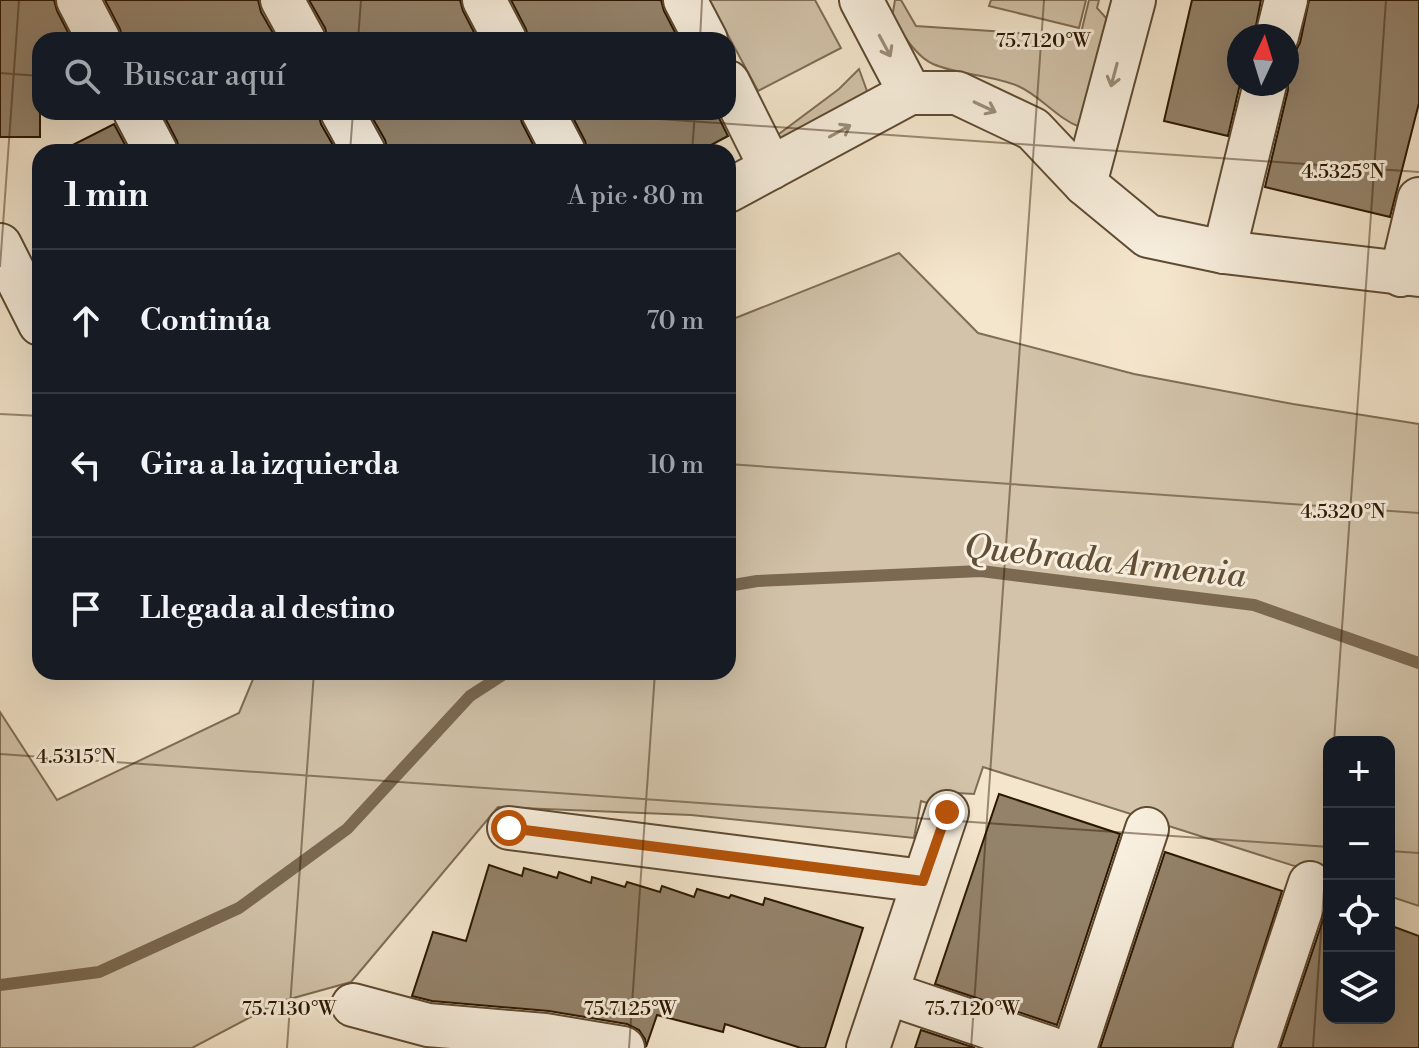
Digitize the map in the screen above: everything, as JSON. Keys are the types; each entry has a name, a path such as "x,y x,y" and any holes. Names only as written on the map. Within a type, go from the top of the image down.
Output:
{"street":[{"path":"78,0 95,32"},
{"path":"282,0 300,32"},
{"path":"484,0 501,32"},
{"path":"685,0 702,32"},
{"path":"861,0 910,93"},
{"path":"1085,184 1134,0"},
{"path":"1280,24 1286,0"},
{"path":"736,187 910,93 957,93 1033,129 1085,184 1148,236 1224,252 1410,275 1419,199"},
{"path":"1224,252 1262,96"},
{"path":"736,98 771,168"},
{"path":"139,120 152,144"},
{"path":"346,120 360,144"},
{"path":"547,120 560,144"},
{"path":"0,245 32,308"},
{"path":"868,1048 947,812"},
{"path":"509,828 923,881"},
{"path":"1075,1048 1147,829"},
{"path":"1255,1048 1310,883"},
{"path":"887,993 1050,1048"},
{"path":"353,1005 428,1025 545,1035 623,1048"}],"shaded area":[{"path":"709,0 815,0 841,48 758,91 736,50 736,32 726,32"},
{"path":"895,0 901,0 916,26 1080,37 1089,0 1099,0 1097,8 1107,19 1080,127 1018,86 943,68 921,56 892,18"},
{"path":"991,0 1086,0 1079,28 989,6"},
{"path":"859,69 867,91 778,147 775,137 839,89"},
{"path":"899,253 978,333 1134,374 1419,424 1419,906 1395,898 1395,736 1323,736 1323,875 983,767 974,794 957,793 940,807 921,801 914,838 691,815 498,807 351,982 279,1002 192,1048 0,1048 0,712 57,800 239,713 253,680 736,680 736,318"}],"building":[{"path":"0,0 54,0 68,32 32,32 32,120 40,120 40,137 0,137"},
{"path":"105,0 258,0 272,32 121,32"},
{"path":"309,0 460,0 474,32 326,32"},
{"path":"511,0 661,0 675,32 527,32"},
{"path":"1192,0 1261,0 1256,24 1227,24 1227,96 1237,96 1228,136 1164,121"},
{"path":"1309,0 1419,0 1419,103 1390,217 1265,187 1287,96 1299,96 1300,43"},
{"path":"166,120 320,120 332,144 178,144"},
{"path":"374,120 521,120 533,144 386,144"},
{"path":"574,120 720,120 728,136 713,144 586,144"},
{"path":"114,124 125,144 75,144"},
{"path":"999,794 1120,834 1057,1025 935,984"},
{"path":"1165,852 1282,891 1232,1048 1100,1048"},
{"path":"489,865 522,876 524,868 557,878 559,872 591,883 592,877 625,887 627,882 660,892 662,886 694,897 697,889 763,905 765,898 863,928 825,1048 801,1048 725,1024 723,1032 657,1015 646,1047 639,1030 627,1024 549,1011 432,1001 412,996 433,932 466,941"},
{"path":"1323,920 1323,1024 1395,1024 1395,927 1419,936 1419,1048 1280,1048"},
{"path":"921,1030 975,1048 915,1048"}],"waterway":[{"name":"Quebrada Armenia","path":"736,585 757,581 981,571 1254,605 1419,663"},
{"name":"Quebrada Armenia","path":"0,985 99,972 239,908 347,829 470,696 495,680"}],"route":[{"path":"509,828 923,881 947,812"}]}
